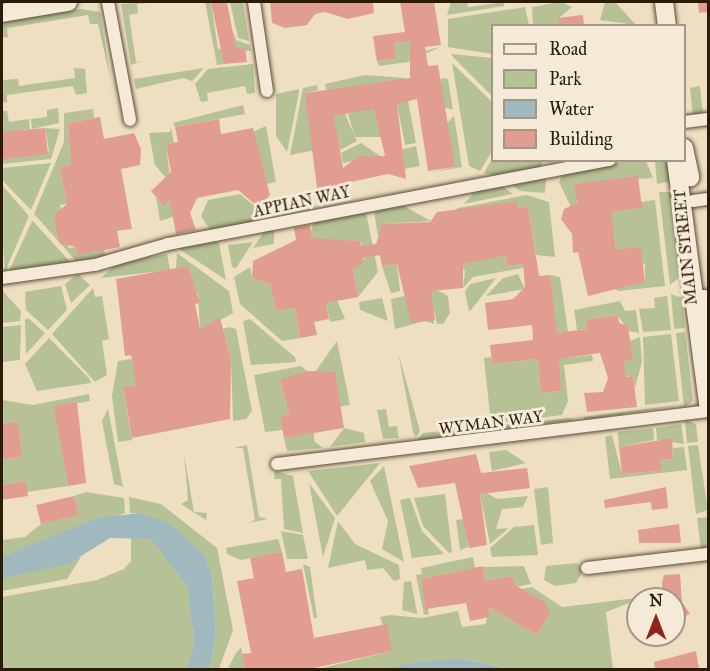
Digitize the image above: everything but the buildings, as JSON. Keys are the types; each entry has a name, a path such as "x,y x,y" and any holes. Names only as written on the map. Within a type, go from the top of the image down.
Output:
{"main road":[{"path":"2,13 68,2"},
{"path":"664,2 667,24"},
{"name":"MAIN STREET","path":"686,152 701,200 708,336"},
{"name":"MAIN STREET","path":"676,162 708,404"}],"street":[{"path":"108,2 130,120"},
{"path":"254,2 267,90"},
{"path":"686,122 708,118"},
{"name":"APPIAN WAY","path":"2,278 95,265 168,244 599,162"},
{"name":"WYMAN WAY","path":"277,464 708,411"},
{"path":"587,568 708,554"}],"green space":[{"path":"155,2 137,4 138,13 129,15 136,62 142,61 131,65 121,4"},
{"path":"205,2 211,2 218,49 235,46 233,30 236,40 250,45 251,51 223,50 224,64 217,65"},
{"path":"230,2 243,2 249,41 238,38"},
{"path":"451,2 467,2 468,7 504,2 504,6 447,15"},
{"path":"561,2 572,7 559,18 559,24 533,24 532,7"},
{"path":"605,2 615,2 635,24 629,24 600,20"},
{"path":"525,7 529,24 491,24 491,54 448,47 448,19"},
{"path":"81,9 100,12 111,81 98,24 90,24 88,15 7,28 8,37 2,38 2,22"},
{"path":"408,31 412,54 440,47 408,62 379,66 376,59 371,37 377,61 396,59 394,43 402,42 401,33"},
{"path":"451,54 491,58 491,95"},
{"path":"452,63 491,101 491,153 480,171 469,166"},
{"path":"253,64 255,93 247,94 245,86 207,93 208,101 201,102 195,84 208,69"},
{"path":"74,68 85,69 87,93 76,95 73,86 7,95 7,103 2,101 2,80 18,79 19,86 75,78"},
{"path":"204,68 192,81 183,78 136,89 134,79"},
{"path":"365,75 405,78 407,91 327,94 325,84"},
{"path":"441,78 448,79 453,110 441,106"},
{"path":"317,85 318,90 305,93 316,150 290,155 303,88"},
{"path":"700,86 703,116 693,117 690,88"},
{"path":"299,89 287,152 276,136 276,94"},
{"path":"407,95 416,143 405,145 397,104"},
{"path":"243,105 245,114 175,127 173,123"},
{"path":"375,107 381,137 355,137 348,114"},
{"path":"58,108 59,123 32,129 31,119 47,117 47,110"},
{"path":"93,109 94,118 68,123 71,165 60,167 67,204 60,205 69,248 76,247 78,254 104,250 106,257 76,261 34,214 64,142 64,113"},
{"path":"2,111 7,111 9,122 29,119 30,133 26,129 2,136"},
{"path":"345,114 357,141 340,150 332,115"},
{"path":"454,116 462,167 428,173 455,167 445,125"},
{"path":"266,126 276,182 266,184 253,132"},
{"path":"171,127 174,143 166,145 171,184 155,165 149,133 170,132"},
{"path":"45,128 60,129 51,159 2,164 2,157 49,151"},
{"path":"361,143 380,156 343,163 341,153"},
{"path":"416,146 420,166 404,169 400,150"},
{"path":"491,161 543,162 538,169 495,176 484,173"},
{"path":"623,162 646,162 653,178 575,184 577,207 572,209 559,182 563,173"},
{"path":"655,162 667,162 673,181 657,184"},
{"path":"51,163 31,210 2,180 2,168"},
{"path":"546,178 545,193 520,191 509,183"},
{"path":"2,185 29,216 5,272 2,231"},
{"path":"500,185 513,194 464,204 477,189"},
{"path":"659,192 674,192 680,277 670,285"},
{"path":"240,194 257,208 259,224 210,230 201,216 208,200"},
{"path":"527,195 549,202 555,257 536,255 528,206 518,208 517,202 451,216 458,208"},
{"path":"156,197 164,206 174,198 182,214 160,221"},
{"path":"655,200 665,286 619,291 615,289 645,282 645,264 616,250 612,223 603,213 641,208 641,202"},
{"path":"400,204 431,221 383,224 378,237 374,212"},
{"path":"366,212 378,272 358,297 353,269 366,257 360,241 312,239 311,232 314,220"},
{"path":"33,221 70,262 9,271"},
{"path":"274,227 274,244 253,248 265,230"},
{"path":"211,239 219,243 226,280 176,247"},
{"path":"253,242 236,268 232,267 228,245"},
{"path":"177,253 229,291 233,313 200,331 198,293 193,294 188,267 176,268"},
{"path":"167,254 170,270 101,278 116,264"},
{"path":"505,256 507,266 523,264 523,268 473,277 463,288 465,271 459,264"},
{"path":"397,264 400,291 391,293 382,266"},
{"path":"250,267 252,278 270,284 276,311 295,308 300,338 282,341 240,304 234,277"},
{"path":"78,274 90,285 71,303 65,284"},
{"path":"518,274 525,289 486,296 503,278"},
{"path":"550,275 560,277 568,332 555,333"},
{"path":"496,278 469,311 465,292 470,284"},
{"path":"61,286 67,310 48,330 26,310 25,292"},
{"path":"93,288 95,297 102,296 109,339 102,341 107,375 95,382 52,334"},
{"path":"435,289 448,296 450,313 443,324 437,324 434,309 434,324 425,321 395,329 391,299"},
{"path":"2,290 21,311 20,321 2,323"},
{"path":"671,294 682,298 685,328 674,329"},
{"path":"667,296 671,330 643,332 639,309 655,308 654,298"},
{"path":"325,298 337,300 345,319 330,322"},
{"path":"382,298 388,321 360,310 359,302"},
{"path":"620,301 625,311 636,310 639,333 629,331 617,315 586,320 587,329 577,330 574,310"},
{"path":"28,318 45,333 26,354 25,320"},
{"path":"250,319 295,357 296,362 251,365 243,321"},
{"path":"21,325 20,360 2,362 2,327"},
{"path":"229,327 236,329 252,411 246,419 233,421 231,360 223,329"},
{"path":"685,332 693,401 684,407 676,333"},
{"path":"671,334 679,401 645,405 643,337"},
{"path":"640,337 642,362 635,388 633,376 620,377 630,341"},
{"path":"49,338 89,378 91,383 37,391 25,364"},
{"path":"337,341 350,405 330,408 313,375"},
{"path":"398,352 420,431 416,437 413,432"},
{"path":"557,352 564,358 592,355 593,361 564,365 568,401 562,415 491,424 484,358 491,357 492,364 538,359 541,393 561,391"},
{"path":"131,359 139,384 123,388 132,440 118,442 112,396 118,361"},
{"path":"301,366 307,371 304,377 280,380 289,414 281,416 283,430 265,432 254,375"},
{"path":"89,394 90,401 55,407 68,486 27,492 25,481 2,485 2,460 22,457 18,423 2,424 2,400 33,405"},
{"path":"679,405 586,420 583,417"},
{"path":"108,409 123,487 114,484 102,421"},
{"path":"386,409 389,427 397,426 399,438 383,439 377,410"},
{"path":"570,418 574,420 494,431 493,426"},
{"path":"685,420 696,424 698,442 687,443"},
{"path":"681,424 684,444 657,440 656,428"},
{"path":"344,428 364,433 365,442 330,447"},
{"path":"653,428 654,440 619,447 618,432"},
{"path":"314,429 314,441 323,448 287,451 284,438"},
{"path":"464,429 464,437 417,440 423,433"},
{"path":"612,435 622,474 660,471 660,460 673,459 673,448 684,447 687,470 610,479 605,437"},
{"path":"247,445 259,517 268,519 248,523 255,520 243,448 234,448"},
{"path":"698,445 708,510 696,514 688,446"},
{"path":"506,450 526,463 492,471 489,452"},
{"path":"184,454 194,512 207,513 206,520 181,504 188,500"},
{"path":"380,463 337,516 308,471"},
{"path":"384,466 404,562 382,549 388,521 370,481"},
{"path":"275,471 293,476 303,533 284,529 281,479 274,479"},
{"path":"309,483 335,518 323,557"},
{"path":"548,487 553,543 541,545 534,489"},
{"path":"86,492 124,498 125,513 2,557 2,540 25,537 41,524 79,515 74,496"},
{"path":"487,493 497,499 528,496 523,507 502,509 496,529 509,528 490,544 480,494"},
{"path":"445,494 452,552 449,553 423,526 414,498"},
{"path":"129,497 161,504 217,548 233,630 219,669 210,669 216,634 212,577 139,513 130,513"},
{"path":"410,498 422,531 444,554 412,558 400,500"},
{"path":"708,517 708,546 701,549 697,518"},
{"path":"465,519 468,547 460,550 456,520"},
{"path":"338,521 355,544 399,565 400,579 394,581 383,568 367,570 365,560 328,568"},
{"path":"534,525 538,555 492,557 490,548 514,527"},
{"path":"281,531 303,535 308,559 287,559"},
{"path":"131,536 150,539 187,584 194,643 187,670 2,669 2,597 97,580 124,569 131,561"},
{"path":"278,539 282,552 241,560 227,554 226,548"},
{"path":"81,557 67,579 2,591 2,579"},
{"path":"473,557 475,568 421,579 429,614 424,615 416,575 422,574 421,568"},
{"path":"577,563 583,571 576,583 555,586 544,580 546,566"},
{"path":"303,564 310,567 317,618 314,618"},
{"path":"524,566 531,584 515,587 513,576 485,581 483,567"},
{"path":"411,581 417,614 402,610 404,582"},
{"path":"532,587 562,607 626,599 626,604 606,612 613,669 508,669 458,658 385,669 318,669 392,651 380,617 390,615 422,618 458,611 462,627 486,624 488,607 537,635 550,613 522,589"},
{"path":"241,647 245,669 227,670 236,653"}],"water":[{"path":"139,513 168,522 204,555 212,577 216,634 210,669 187,669 194,643 187,585 150,539 110,538 70,563 2,579 2,557 97,518"},
{"path":"458,658 508,669 385,669 406,664"}]}
